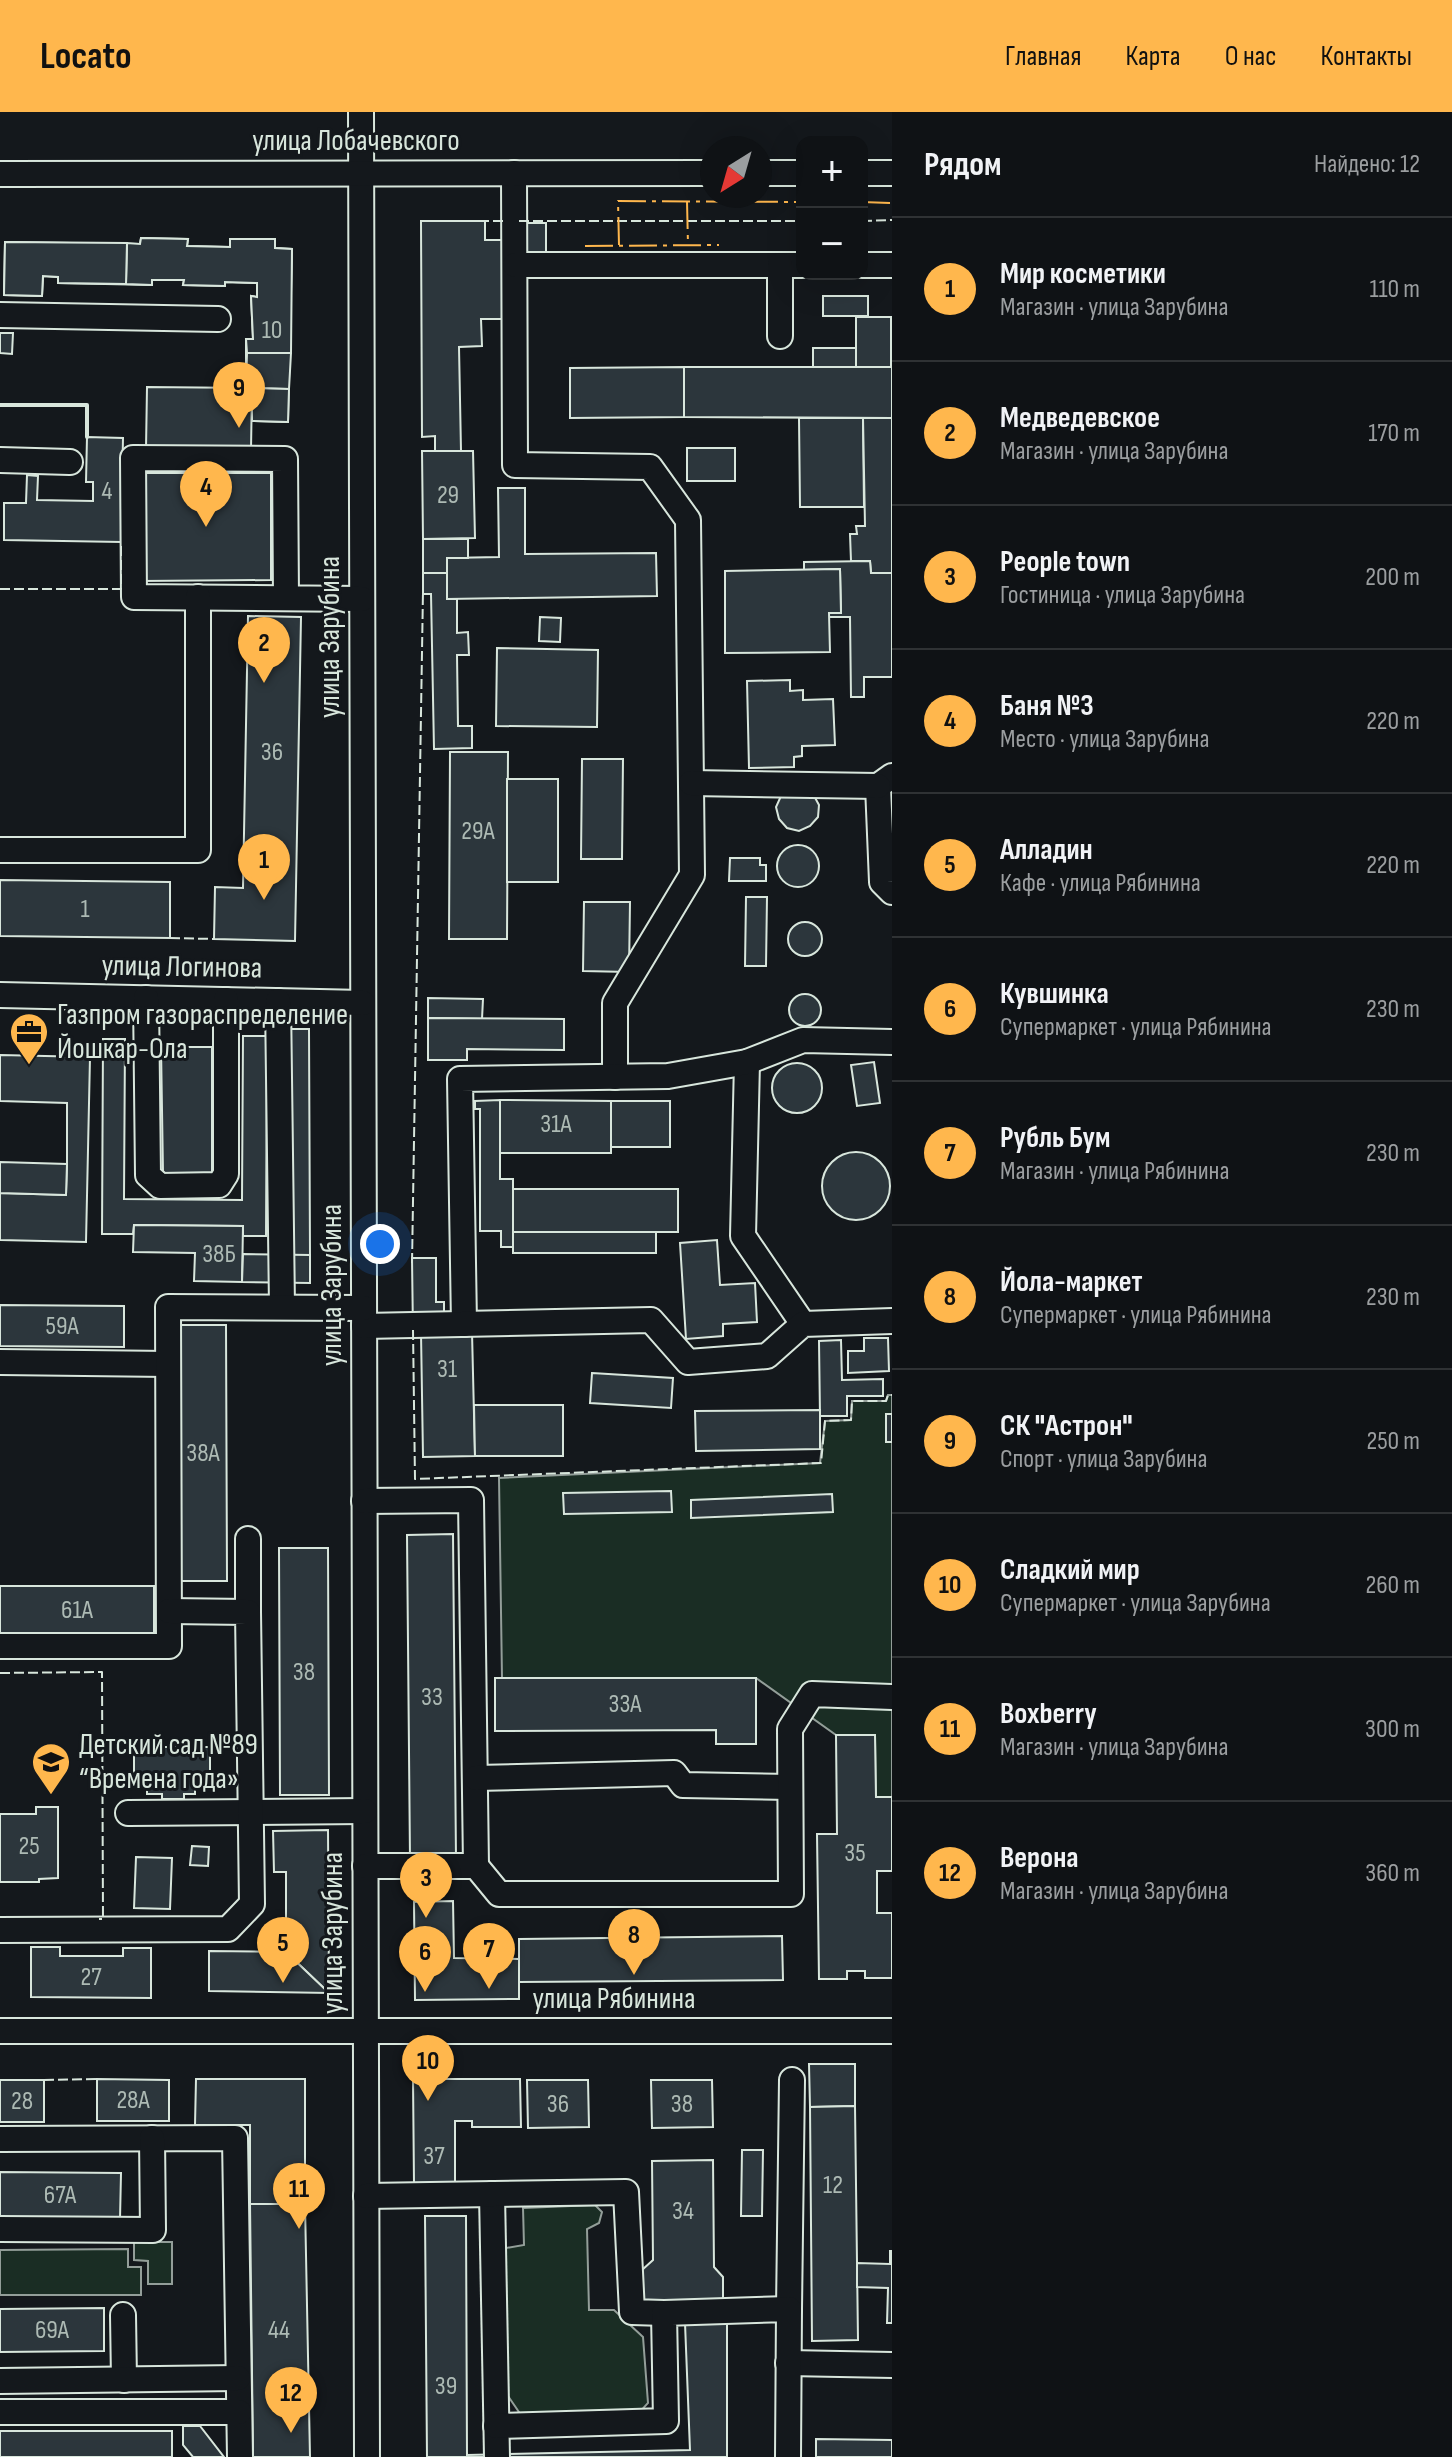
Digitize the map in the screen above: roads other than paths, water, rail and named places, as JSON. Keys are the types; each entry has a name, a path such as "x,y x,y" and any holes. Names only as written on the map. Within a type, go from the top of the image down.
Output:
{"street":[{"name":"улица Зарубина","path":"361,112 367,2457"},
{"path":"514,173 515,465 650,467 688,520 692,875 615,1003 615,1077"},
{"name":"улица Лобачевского","path":"0,174 700,173"},
{"path":"772,173 796,173"},
{"path":"868,173 892,173"},
{"path":"515,265 791,265 780,336"},
{"path":"868,265 892,265"},
{"path":"0,315 218,319"},
{"path":"286,598 285,459 133,458 134,597 286,598 362,606"},
{"path":"0,460 70,462"},
{"path":"0,850 198,850 198,597"},
{"path":"242,611 362,606"},
{"path":"691,783 885,781 882,882 892,892"},
{"name":"улица Логинова","path":"0,995 363,1003"},
{"path":"146,998 148,1175 160,1186 219,1185 226,1174 226,1000"},
{"path":"278,1001 282,1307"},
{"path":"464,1324 460,1079 668,1076 747,1062 803,1040 892,1042"},
{"path":"747,1062 743,1236 803,1324"},
{"path":"0,1646 169,1646 168,1307 282,1307 464,1324 651,1320 688,1362 767,1356 803,1324 892,1321"},
{"path":"0,1362 168,1364"},
{"path":"364,1501 471,1500 476,1866 499,1894 791,1894 790,1729 812,1694 892,1697"},
{"path":"0,1930 228,1929 252,1904 248,1539"},
{"path":"169,1611 248,1612"},
{"path":"476,1778 674,1773 683,1785 790,1787"},
{"path":"128,1813 365,1811"},
{"path":"365,1866 476,1866"},
{"name":"улица Рябинина","path":"0,2031 892,2031"},
{"path":"788,2457 792,2080"},
{"path":"0,2229 153,2230 152,2138"},
{"path":"0,2139 235,2138 240,2457"},
{"path":"366,2196 626,2192 632,2312 789,2309"},
{"path":"492,2194 497,2457"},
{"path":"496,2426 666,2421 664,2313"},
{"path":"123,2315 124,2380"},
{"path":"788,2363 892,2365"},
{"path":"0,2381 238,2378"},
{"path":"0,2412 239,2412"}],"place":[{"name":"СК \"Астрон\"","path":"239,428"},
{"name":"Баня №3","path":"206,527"},
{"name":"Медведевское","path":"264,683"},
{"name":"Мир косметики","path":"264,900"},
{"name":"Газпром газораспределение Йошкар-Ола","path":"29,1066"},
{"name":"Детский сад №89 “Времена года»","path":"51,1796"},
{"name":"People town","path":"426,1918"},
{"name":"Йола-маркет","path":"634,1975"},
{"name":"Алладин","path":"283,1983"},
{"name":"Рубль Бум","path":"489,1989"},
{"name":"Кувшинка","path":"425,1992"},
{"name":"Сладкий мир","path":"428,2101"},
{"name":"Boxberry","path":"299,2229"},
{"name":"Верона","path":"291,2433"}]}
